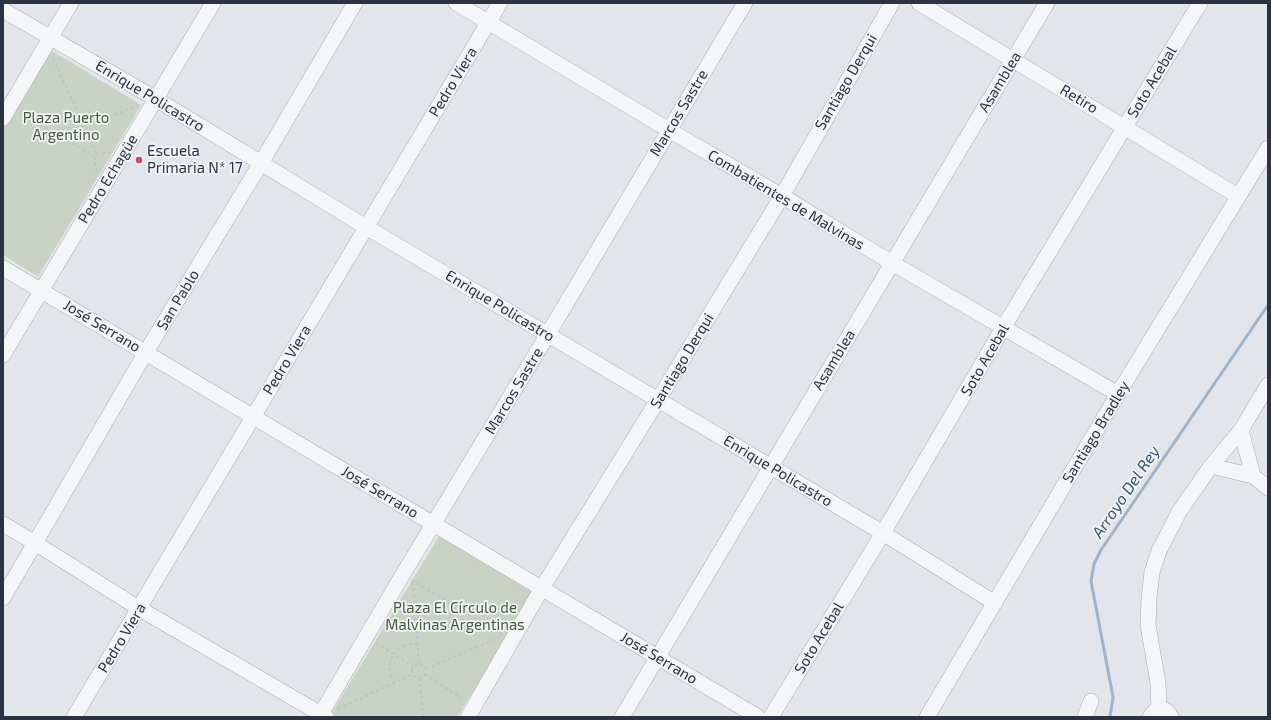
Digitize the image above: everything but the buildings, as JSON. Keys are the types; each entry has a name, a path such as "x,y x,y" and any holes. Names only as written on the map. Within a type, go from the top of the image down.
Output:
{"street":[{"path":"3,118 71,3"},
{"name":"Pedro Echagüe","path":"3,355 212,3"},
{"name":"San Pablo","path":"3,598 146,352 261,163 355,3"},
{"name":"Combatientes de Malvinas","path":"456,3 782,196 892,263 1118,394"},
{"name":"Pedro Viera","path":"74,717 140,609 253,416 500,3"},
{"name":"Marcos Sastre","path":"326,715 366,637 408,577 434,524 745,3"},
{"name":"Santiago Derqui","path":"471,711 508,638 542,588 782,196 892,3"},
{"name":"Retiro","path":"919,3 1238,196"},
{"name":"Asamblea","path":"622,717 770,466 1047,3"},
{"name":"Soto Acebal","path":"771,717 883,533 1003,328 1200,3"},
{"name":"Enrique Policastro","path":"3,10 156,99 366,227 883,533 995,603"},
{"name":"Santiago Bradley","path":"927,717 1118,394 1268,148"},
{"name":"José Serrano","path":"3,268 758,717"},
{"path":"1160,714 1158,683 1148,625 1152,572 1159,551 1179,512 1211,466 1241,430 1268,384"},
{"path":"1241,430 1253,476"},
{"path":"1211,466 1253,476 1268,488"},
{"path":"3,524 140,609 326,715"},
{"path":"1085,717 1091,701"}],"path":[{"path":"52,56 97,155"},
{"path":"58,136 141,105"},
{"path":"20,113 95,157"},
{"path":"103,169 99,174 95,168 95,157 101,153 113,153 109,158"},
{"path":"408,577 508,638"},
{"path":"408,577 419,664"},
{"path":"366,637 414,667"},
{"path":"426,669 508,638"},
{"path":"395,682 391,677 390,669 390,661 393,654 406,644 417,644"},
{"path":"419,664 424,666 426,669"},
{"path":"413,674 414,667 419,664"},
{"path":"420,678 425,674 426,669"},
{"path":"326,715 413,674"},
{"path":"413,674 420,678"},
{"path":"425,674 471,711"},
{"path":"420,678 423,717"}],"green space":[{"name":"Plaza Puerto Argentino","path":"49,49 141,105 38,277 3,255 3,128"},
{"name":"Plaza El Círculo de Malvinas Argentinas","path":"441,533 536,592 457,717 336,717 331,714"}],"waterway":[{"name":"Arroyo Del Rey","path":"1110,717 1113,697 1091,581 1094,564 1101,550 1268,305"}],"place":[{"name":"Escuela Primaria N* 17","path":"139,160"}]}
